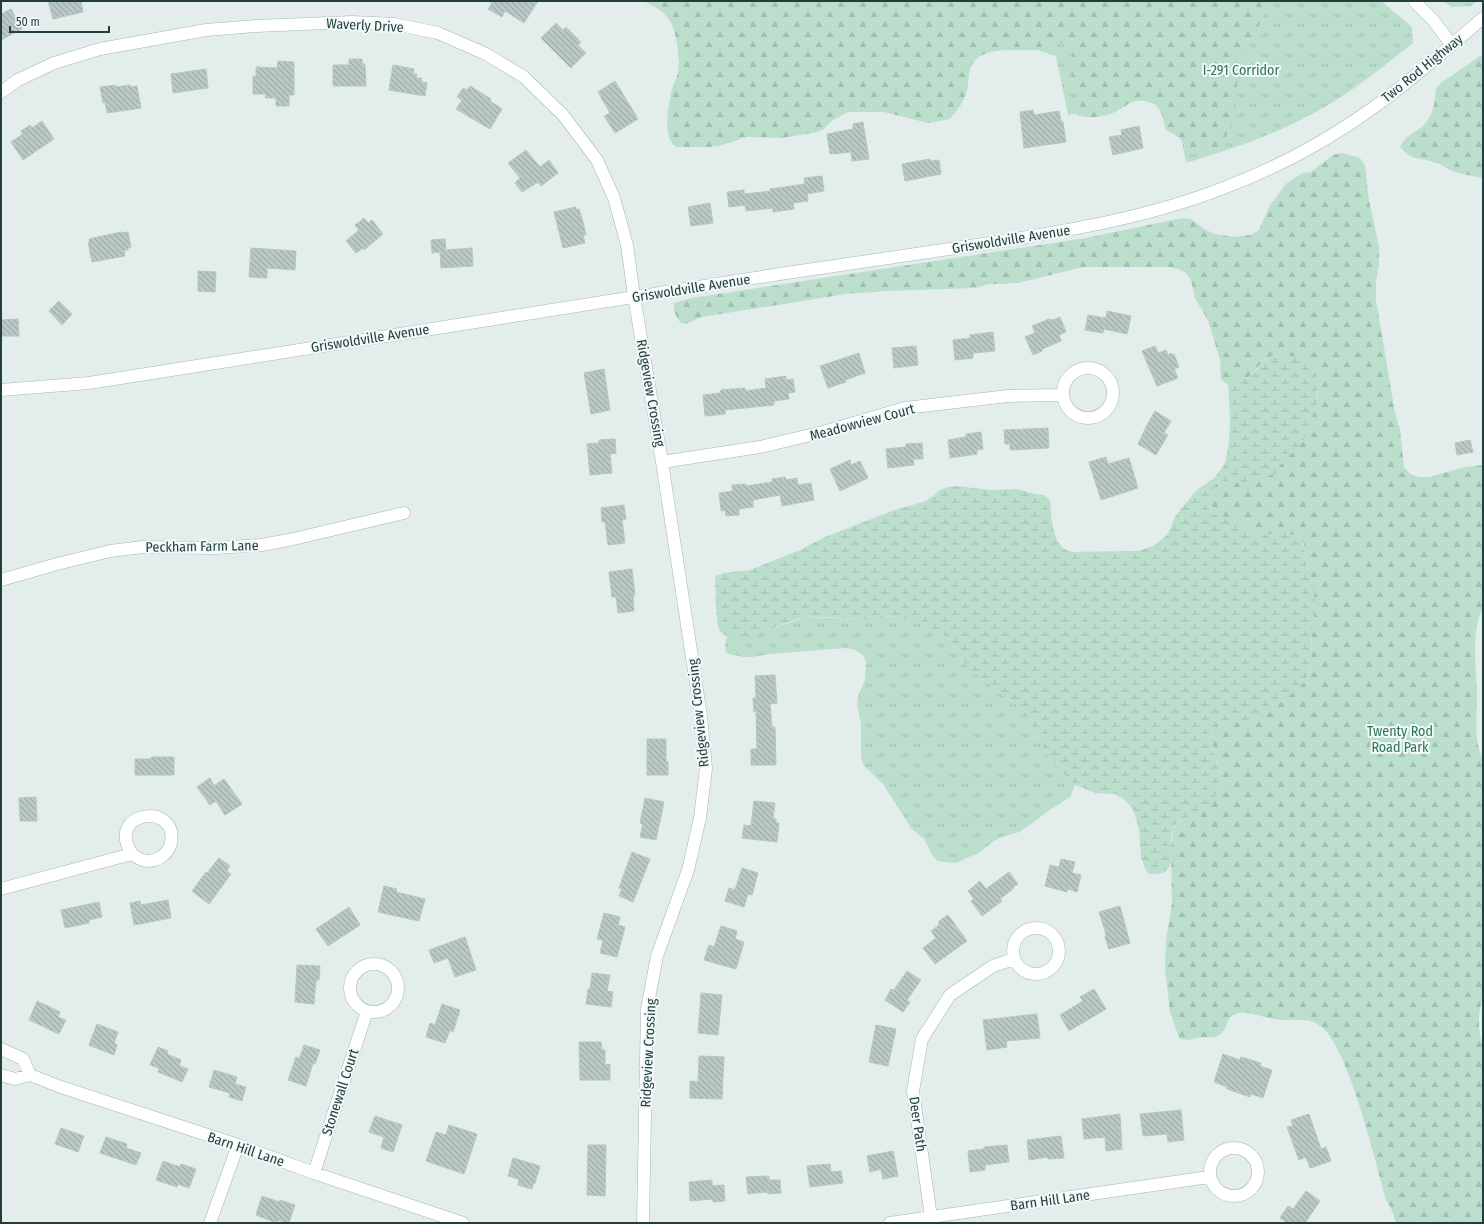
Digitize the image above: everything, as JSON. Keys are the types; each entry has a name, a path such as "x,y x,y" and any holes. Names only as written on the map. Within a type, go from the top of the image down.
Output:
{"street":[{"path":"1414,1 1433,20 1452,45"},
{"name":"Two Rod Highway","path":"1360,117 1402,86 1483,18"},
{"name":"Waverly Drive","path":"1,92 18,80 54,63 100,50 206,30 256,26 352,22 394,24 438,33 486,54 524,77 567,121 597,160 614,198 627,245 634,296"},
{"name":"Griswoldville Avenue","path":"1,390 89,383 634,296 1043,235 1130,218 1178,205 1257,174 1305,151 1360,117"},
{"name":"Ridgeview Crossing","path":"634,296 662,462 700,716 706,768 700,818 688,870 657,956 647,1009 643,1223"},
{"path":"1084,369 1097,370 1104,374 1109,380 1113,396 1108,408 1099,416 1083,418 1068,410 1062,395 1063,386 1067,379 1073,373 1084,369"},
{"name":"Meadowview Court","path":"662,462 760,447 822,432 905,408 1008,396 1062,395"},
{"name":"Peckham Farm Lane","path":"1,580 110,551 143,547 216,548 261,545 289,540 404,513"},
{"path":"1,889 132,854"},
{"name":"Deer Path","path":"931,1217 913,1091 922,1039 950,995 993,966 1014,959"},
{"path":"372,964 382,965 390,969 396,977 399,986 398,995 393,1004 386,1009 377,1012 367,1011 359,1007 353,999 350,990 351,981 356,972 363,966 372,964"},
{"name":"Stonewall Court","path":"314,1173 367,1011"},
{"path":"1,1049 23,1059 30,1075"},
{"name":"Barn Hill Lane","path":"1,1075 15,1079 30,1075 463,1223"},
{"path":"210,1223 238,1145"},
{"path":"1229,1148 1238,1148 1247,1151 1254,1158 1258,1167 1258,1176 1254,1186 1247,1192 1238,1196 1229,1196 1220,1192 1213,1186 1209,1177 1209,1167 1213,1158 1220,1151 1229,1148"},
{"name":"Barn Hill Lane","path":"890,1223 1209,1177"}],"green space":[{"path":"643,1 1270,1 1246,53 1240,71 1236,89 1234,115 1229,132 1217,148 1210,151 1192,154 1188,152 1179,138 1166,130 1159,109 1150,102 1136,101 1113,113 1102,116 1084,117 1075,114 1079,100 1079,93 1071,74 1072,48 1070,43 1066,42 1043,49 1002,50 982,55 975,60 970,69 968,87 964,98 950,119 928,123 884,112 850,112 830,122 824,129 817,132 783,138 746,137 719,146 677,147 672,143 669,137 667,121 672,89 679,67 675,36 671,22 666,15 657,8"},
{"name":"I-291 Corridor","path":"760,1 1381,1 1412,27 1413,43 1358,85 1312,114 1250,142 1186,163 1173,90 1068,115 1056,56 1022,45"},
{"path":"1443,1 1477,1 1471,6 1452,7"},
{"path":"1483,54 1483,178 1450,170 1442,165 1413,157 1404,152 1400,147 1407,137 1423,126 1429,119 1434,104 1436,89 1441,83"},
{"name":"Twenty Rod Road Park","path":"1342,153 1360,158 1365,166 1369,201 1379,246 1376,300 1395,413 1400,430 1404,467 1410,474 1419,477 1429,477 1465,467 1483,465 1483,610 1479,617 1477,627 1475,651 1477,695 1476,720 1478,747 1483,760 1483,997 1479,1022 1483,1046 1483,1223 1396,1223 1391,1208 1386,1200 1360,1106 1350,1079 1330,1036 1319,1025 1309,1021 1281,1020 1248,1013 1239,1013 1229,1019 1224,1030 1219,1035 1187,1040 1179,1038 1170,1012 1165,968 1166,941 1172,903 1171,849 1173,831 1177,823 1193,815 1222,774 1213,748 1213,735 1216,723 1224,721 1242,722 1294,691 1307,679 1311,670 1312,579 1306,562 1304,544 1299,536 1281,533 1263,535 1254,532 1238,521 1220,518 1212,513 1208,504 1214,486 1218,481 1226,480 1235,483 1279,466 1284,459 1298,448 1304,440 1318,394 1318,376 1315,367 1299,357 1272,356 1264,359 1253,374 1245,379 1228,385 1221,379 1220,360 1208,320 1195,298 1191,280 1186,273 1179,269 1170,267 1083,267 1022,282 988,284 975,288 846,294 702,317 685,324 679,321 675,314 674,308 674,303 692,298 1086,238 1182,218 1191,219 1206,230 1215,234 1233,237 1251,235 1259,230 1270,205 1287,183 1302,173 1311,172 1333,155"},
{"path":"1272,356 1305,358 1315,366 1318,387 1314,412 1307,434 1300,446 1285,459 1276,474 1252,481 1235,483 1218,481 1214,486 1208,504 1212,513 1220,517 1238,521 1254,532 1263,535 1281,533 1299,536 1304,546 1306,562 1315,596 1310,670 1307,678 1297,689 1263,714 1245,722 1216,723 1213,731 1213,745 1222,782 1214,798 1206,806 1192,816 1181,820 1176,824 1172,833 1171,858 1170,865 1167,870 1160,873 1149,874 1144,866 1141,857 1139,830 1134,812 1129,804 1123,798 1114,794 1096,793 1075,785 1051,762 1034,730 1027,712 997,691 969,667 957,653 947,637 931,627 898,617 880,616 872,619 863,619 807,617 749,636 737,638 727,636 720,631 718,627 715,576 724,573 750,570 800,550 825,537 892,511 926,501 940,490 948,487 956,486 991,490 1017,489 1043,495 1050,500 1054,532 1059,544 1066,550 1072,552 1139,551 1155,545 1168,534 1175,517 1197,490 1214,478 1225,464 1229,442 1230,419 1228,385 1252,375 1264,360"},
{"path":"880,616 898,617 913,621 931,627 947,637 957,653 969,667 997,691 1027,712 1034,730 1051,762 1075,785 1070,797 1019,832 994,841 980,852 956,863 938,861 932,855 924,839 911,828 883,784 864,766 861,758 861,722 857,705 858,696 865,680 866,662 862,654 855,650 846,648 769,654 752,657 743,657 726,653 725,644 727,637 753,635 806,617 872,619"}],"building":[{"path":"48,1 81,1 83,12 53,19"},
{"path":"489,1 538,1 524,23 505,11 502,17 488,9 492,3"},
{"path":"11,9 22,29 1,40 1,14"},
{"path":"556,23 563,30 566,27 581,42 578,45 586,53 571,68 541,38"},
{"path":"349,59 362,59 362,64 365,64 366,86 333,86 333,65 349,65"},
{"path":"278,61 294,62 294,95 289,95 289,106 276,106 276,98 265,98 266,94 253,94 253,76 256,76 256,67 277,68"},
{"path":"393,65 414,69 413,74 417,74 416,78 421,78 422,82 427,83 425,96 389,90"},
{"path":"206,69 208,88 173,93 171,74"},
{"path":"615,81 638,119 615,133 604,116 610,113 598,92"},
{"path":"115,85 115,87 130,85 130,87 137,86 141,108 107,113 105,102 103,103 100,87"},
{"path":"470,86 491,99 490,101 502,109 490,129 456,109 462,100 457,97 463,88 467,90"},
{"path":"1033,110 1034,115 1059,111 1061,121 1063,122 1066,142 1024,148 1020,112"},
{"path":"42,121 54,139 23,160 11,142 23,134 21,131 30,125 32,128"},
{"path":"863,122 869,159 852,161 851,152 830,154 827,134 853,129 853,124"},
{"path":"1139,126 1143,148 1113,155 1109,137 1122,135 1121,130"},
{"path":"526,150 540,167 549,160 558,173 541,186 538,182 522,192 515,183 520,178 508,163"},
{"path":"930,159 931,161 939,160 941,174 905,181 902,164"},
{"path":"822,176 824,191 807,194 808,201 793,203 794,209 773,212 773,208 746,211 745,205 729,207 727,192 744,190 744,194 771,191 770,189 805,184 804,178"},
{"path":"710,203 713,223 691,226 688,207"},
{"path":"576,207 576,210 579,209 583,222 586,235 583,235 585,243 563,248 554,212"},
{"path":"364,218 368,223 372,220 383,234 364,250 363,248 356,253 346,241 359,230 355,225"},
{"path":"121,232 128,232 131,247 128,248 128,250 124,250 125,256 92,262 88,242 90,242 89,239"},
{"path":"445,239 446,250 472,248 473,266 441,268 440,252 432,253 431,240"},
{"path":"251,248 296,251 295,270 267,268 267,278 249,277"},
{"path":"198,271 216,272 215,292 198,291"},
{"path":"59,301 72,314 62,325 49,311"},
{"path":"1107,311 1131,316 1127,334 1104,329 1103,333 1085,330 1088,315 1106,318"},
{"path":"1060,317 1066,332 1059,335 1061,341 1042,349 1042,351 1033,355 1025,337 1035,333 1032,326 1049,319 1053,320"},
{"path":"18,319 19,336 1,336 1,320"},
{"path":"993,332 995,351 973,353 973,358 955,360 953,340 971,338 970,335"},
{"path":"916,346 918,365 894,368 892,348"},
{"path":"1155,346 1158,353 1166,350 1168,355 1171,353 1172,355 1174,354 1179,367 1174,369 1178,378 1157,386 1142,351"},
{"path":"859,353 865,373 845,380 846,382 828,388 820,366"},
{"path":"604,369 610,410 591,414 584,373"},
{"path":"786,376 786,380 793,379 795,392 788,393 789,399 774,401 774,405 725,410 725,414 705,416 703,395 720,393 721,390 745,388 745,391 766,388 765,379"},
{"path":"1155,411 1171,421 1164,433 1168,435 1156,455 1138,444"},
{"path":"1048,428 1049,448 1010,450 1010,444 1005,444 1004,430"},
{"path":"981,432 983,449 977,450 977,454 950,458 948,440 966,437 966,434"},
{"path":"615,439 616,453 610,454 612,473 590,475 587,444 599,443 599,440"},
{"path":"1470,440 1473,452 1457,455 1455,443"},
{"path":"922,443 923,459 913,459 914,465 888,468 886,449 906,447 906,444"},
{"path":"1106,457 1108,464 1129,458 1138,488 1101,500 1089,462"},
{"path":"850,460 851,465 860,461 868,478 840,491 830,469"},
{"path":"785,477 786,480 797,478 798,485 811,483 814,500 782,506 780,495 753,500 753,507 739,509 739,515 726,516 725,510 721,511 719,493 733,491 732,485 746,484 746,486 772,482 772,479"},
{"path":"624,505 626,519 622,520 625,543 608,545 605,522 602,522 601,508"},
{"path":"632,569 635,595 633,595 634,611 618,613 616,597 612,597 609,572"},
{"path":"775,675 777,703 770,704 772,727 775,727 776,765 751,765 751,749 757,749 756,711 754,712 753,698 756,698 755,676"},
{"path":"647,739 666,739 666,762 668,762 668,775 647,775"},
{"path":"152,757 174,757 174,775 135,775 135,759 150,759"},
{"path":"210,778 214,786 224,779 242,804 225,815 216,801 210,805 197,787"},
{"path":"36,797 37,821 20,821 19,798"},
{"path":"645,798 664,802 656,840 640,837 643,824 640,823"},
{"path":"754,801 775,803 773,819 776,819 776,823 779,823 777,842 742,838 744,825 751,826"},
{"path":"632,852 650,859 633,902 619,896 622,889 619,888"},
{"path":"219,858 230,866 227,871 231,874 209,904 192,891"},
{"path":"1061,859 1075,862 1072,873 1081,875 1077,892 1068,889 1067,892 1045,886 1050,865 1059,867"},
{"path":"742,868 758,873 752,895 748,894 744,907 725,901 729,888 735,890"},
{"path":"1009,872 1018,884 1000,899 1002,901 982,916 971,901 974,899 968,891 980,881 986,889"},
{"path":"384,886 397,889 396,892 425,899 419,921 378,912"},
{"path":"168,900 171,918 134,925 130,903 140,901 141,905"},
{"path":"99,902 102,917 89,920 89,923 65,928 61,910"},
{"path":"1120,906 1130,943 1109,949 1099,912"},
{"path":"349,907 360,925 328,946 316,929"},
{"path":"604,913 620,917 618,925 625,927 617,957 600,953 603,940 597,939"},
{"path":"948,915 967,941 935,964 923,948 936,938 931,931 939,925 939,921"},
{"path":"721,926 737,931 735,939 744,942 736,969 704,960 709,945 714,947"},
{"path":"465,937 476,970 455,977 448,958 434,963 429,950"},
{"path":"297,965 320,966 319,980 316,980 314,1004 295,1002"},
{"path":"907,971 921,980 907,1000 910,1002 903,1012 885,1000 891,989 894,990"},
{"path":"592,973 610,975 607,991 613,992 611,1007 586,1004"},
{"path":"1094,989 1106,1009 1069,1031 1060,1015 1083,1001 1080,997"},
{"path":"701,993 722,995 718,1035 698,1033"},
{"path":"37,1001 60,1012 58,1017 66,1020 59,1034 29,1020"},
{"path":"442,1004 460,1010 453,1032 450,1030 445,1043 426,1037 430,1023 435,1025"},
{"path":"1037,1014 1040,1038 1006,1041 1007,1047 987,1050 983,1020"},
{"path":"97,1024 118,1032 114,1043 117,1045 114,1055 89,1045"},
{"path":"876,1025 896,1029 888,1066 869,1062"},
{"path":"579,1042 601,1042 602,1050 605,1050 605,1065 610,1064 610,1080 580,1080"},
{"path":"304,1045 320,1050 315,1064 313,1063 306,1086 288,1080 296,1057 299,1059"},
{"path":"158,1047 168,1051 167,1054 181,1060 179,1066 188,1069 182,1082 158,1072 159,1068 150,1065"},
{"path":"1223,1054 1240,1060 1241,1057 1261,1063 1260,1066 1272,1070 1263,1098 1251,1094 1250,1097 1227,1089 1227,1087 1214,1082"},
{"path":"699,1056 724,1057 722,1099 690,1098 690,1081 698,1082"},
{"path":"214,1070 237,1077 235,1084 246,1087 242,1101 229,1097 230,1093 209,1087"},
{"path":"1181,1110 1184,1140 1168,1142 1167,1134 1143,1136 1140,1114"},
{"path":"1120,1114 1122,1149 1106,1151 1105,1137 1084,1139 1082,1119"},
{"path":"1309,1114 1321,1149 1326,1147 1331,1161 1310,1168 1306,1157 1299,1160 1287,1127 1293,1126 1291,1120"},
{"path":"375,1116 402,1125 393,1152 381,1148 384,1137 369,1132"},
{"path":"449,1125 477,1134 464,1174 426,1161 436,1132 446,1135"},
{"path":"61,1128 84,1136 78,1152 55,1144"},
{"path":"1061,1136 1064,1158 1048,1159 1048,1157 1029,1160 1027,1140"},
{"path":"106,1137 127,1144 126,1148 141,1153 136,1165 100,1153"},
{"path":"588,1145 606,1145 605,1196 587,1195"},
{"path":"1007,1145 1009,1162 985,1165 985,1170 970,1172 968,1151 984,1149 984,1147"},
{"path":"893,1151 898,1176 883,1179 881,1169 870,1172 867,1156"},
{"path":"513,1158 540,1166 532,1189 518,1185 519,1179 508,1176"},
{"path":"163,1161 180,1167 181,1164 196,1169 189,1188 178,1184 177,1187 156,1180"},
{"path":"830,1164 831,1172 841,1171 843,1183 810,1187 807,1166"},
{"path":"769,1176 769,1180 780,1180 781,1193 768,1194 766,1192 748,1194 746,1177"},
{"path":"712,1180 712,1186 724,1185 725,1201 713,1202 713,1199 690,1201 689,1182"},
{"path":"1306,1191 1320,1201 1305,1223 1288,1223 1280,1218 1288,1206 1293,1209"},
{"path":"262,1196 279,1202 280,1200 295,1205 289,1223 278,1220 277,1223 256,1215"}]}
